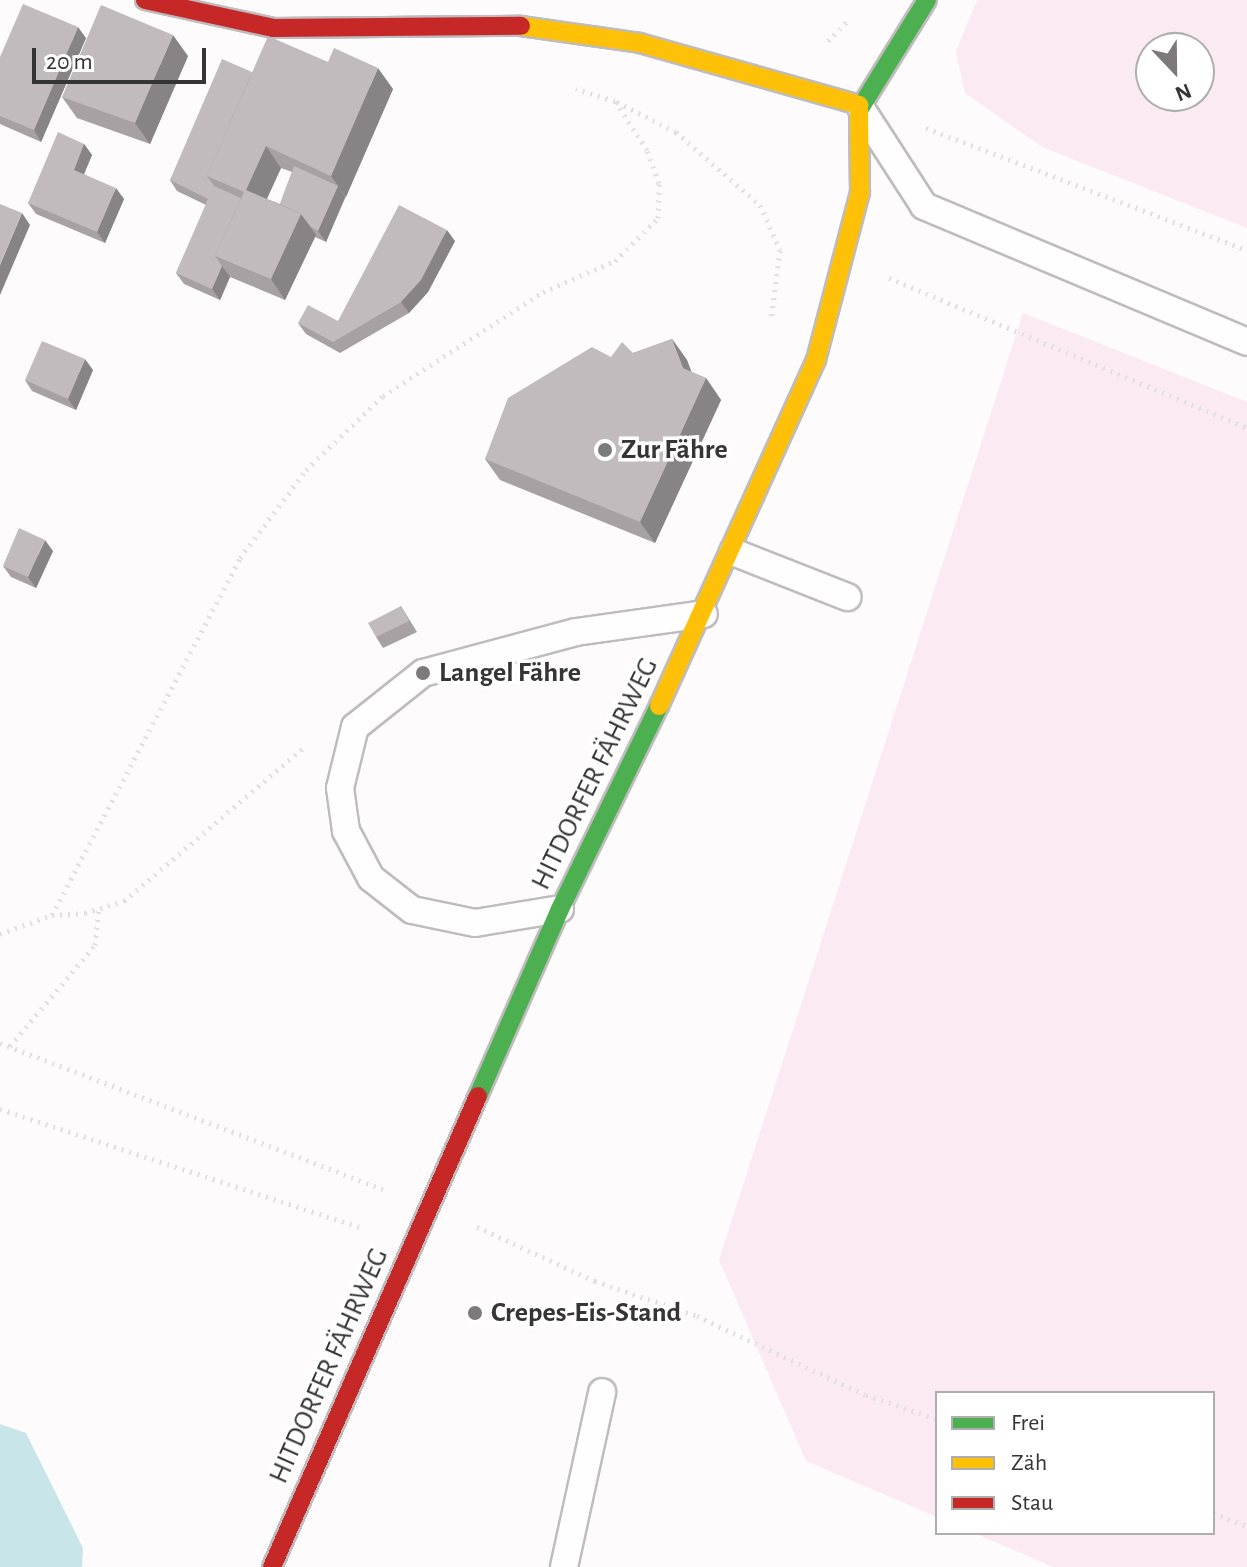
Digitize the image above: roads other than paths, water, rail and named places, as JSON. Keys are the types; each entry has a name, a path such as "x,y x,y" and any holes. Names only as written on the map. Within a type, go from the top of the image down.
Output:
{"street":[{"path":"145,0 273,28 538,26 640,43 859,105 927,0"},
{"name":"HITDORFER FÄHRWEG","path":"272,1567 560,909 733,552 816,360 860,192 859,105"}],"lane":[{"path":"859,105 924,206 1247,342"},
{"path":"733,552 847,597"},
{"path":"560,909 475,923 412,910 371,878 346,831 340,788 355,727 423,673 576,632 704,614"},
{"path":"564,1567 602,1392"}],"water":[{"path":"0,1424 26,1433 83,1548 82,1567 0,1567"}],"place":[{"name":"Zur Fähre","path":"605,450"},
{"name":"Langel Fähre","path":"423,673"},
{"name":"Crepes-Eis-Stand","path":"475,1313"}]}
